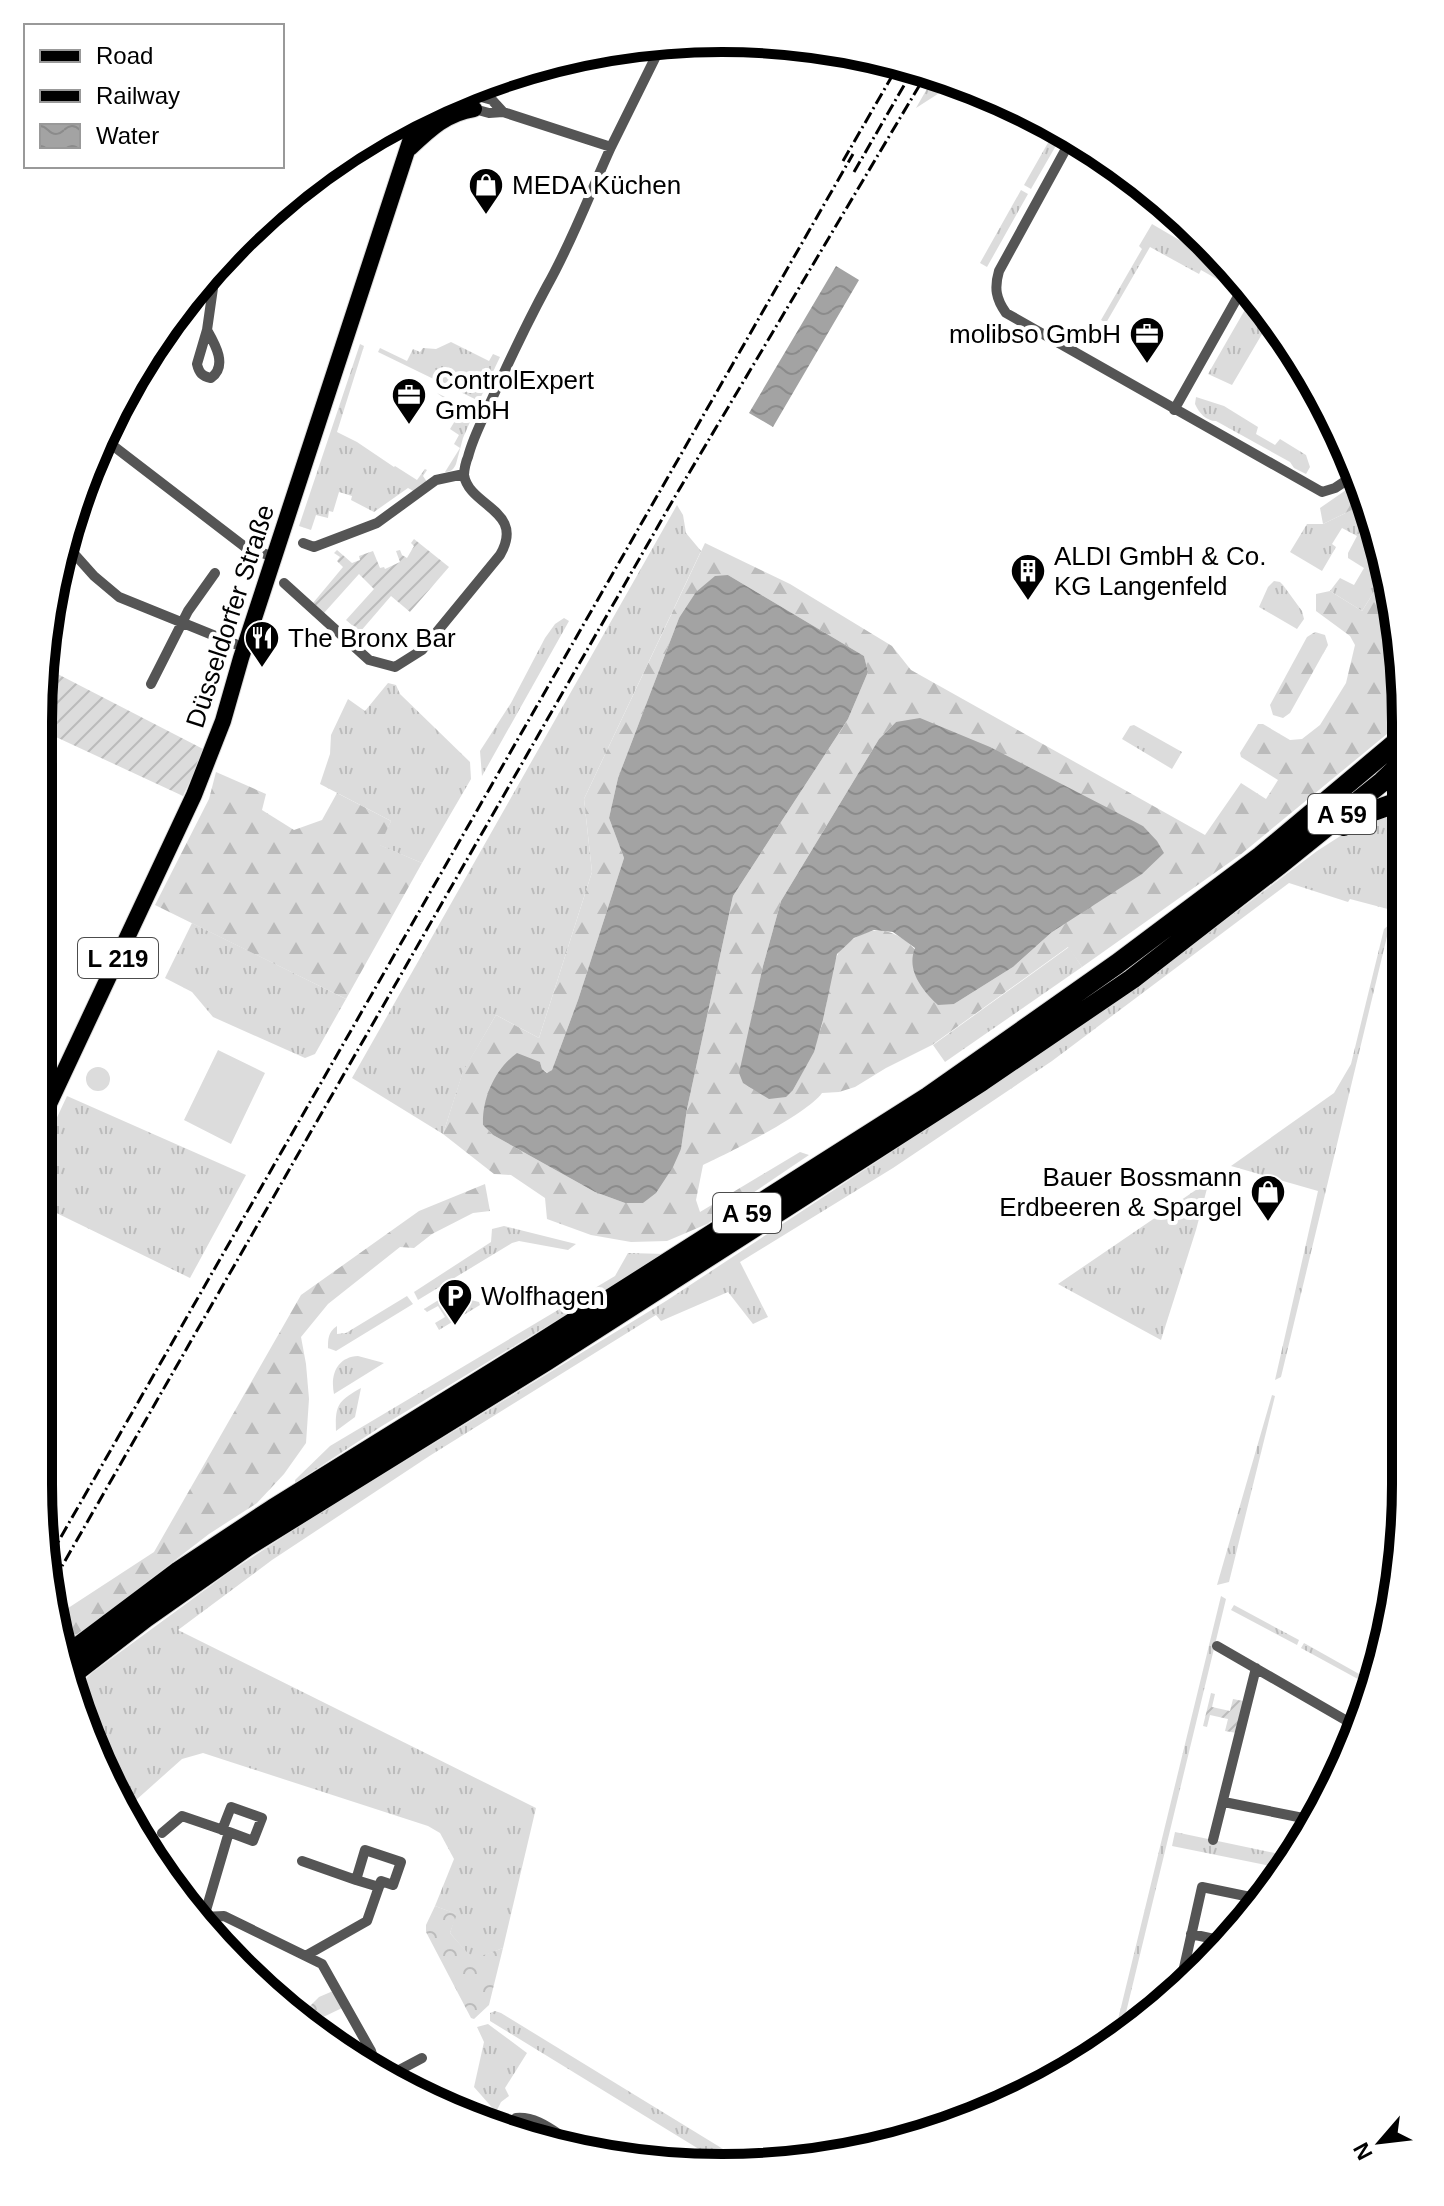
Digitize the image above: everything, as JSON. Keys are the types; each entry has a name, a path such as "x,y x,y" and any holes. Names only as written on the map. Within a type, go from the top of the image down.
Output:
{"highway":[{"name":"A 59","path":"77,1662 179,1571 928,1097 1117,964 1261,856 1392,746"},
{"name":"A 59","path":"77,1663 246,1547 546,1361 982,1081 1132,979 1392,772"},
{"path":"1279,865 1362,815 1392,804"}],"main road":[{"path":"406,152 446,118 474,109"},
{"name":"Düsseldorfer Straße","path":"52,1098 199,784 223,721 414,127"}],"street":[{"path":"284,583 369,660 395,667 422,650 504,549 506,536 499,514 471,488 464,474 473,439 656,56"},
{"path":"482,97 492,100 503,112"},
{"path":"461,105 489,113 503,112 611,147"},
{"path":"1066,148 999,271 995,285 998,302 1006,313 1322,492 1346,480"},
{"path":"207,330 210,290"},
{"path":"1174,410 1239,295"},
{"path":"112,445 245,547 274,557"},
{"path":"303,543 314,547 377,523 436,480 464,474"},
{"path":"74,554 119,597 235,644"},
{"path":"151,684 188,611 215,573"},
{"path":"1217,1646 1348,1721"},
{"path":"1213,1840 1256,1668"},
{"path":"1224,1802 1303,1818"},
{"path":"162,1833 182,1816 226,1831 205,1910"},
{"path":"307,1955 367,1921 381,1881 393,1885 401,1862 365,1850 356,1880"},
{"path":"302,1861 379,1887"},
{"path":"1183,1970 1202,1887 1250,1897"},
{"path":"210,1917 224,1916 322,1964 372,2055"},
{"path":"1191,1934 1214,1939"},
{"path":"399,2070 422,2058"},
{"path":"516,2118 527,2117 556,2133"}],"green space":[{"path":"929,85 943,90 916,108"},
{"path":"997,111 1058,142 1031,189 1024,185 1049,141"},
{"path":"1021,190 1028,194 987,267 980,263"},
{"path":"1152,224 1200,252 1231,286 1201,270 1199,274 1150,247 1106,323 1101,320 1142,249 1139,246"},
{"path":"1247,306 1265,329 1232,385 1208,374"},
{"path":"451,342 489,361 493,354 500,357 479,401 378,352 380,348 407,361 413,349 420,352 423,348 436,349"},
{"path":"360,344 364,346 337,432 417,480 427,470 423,476 427,482 415,492 408,488 374,512 351,500 352,496 339,492 333,512 329,511 328,518 316,515 311,530 299,526"},
{"path":"437,393 467,408 469,405 476,408 455,466 447,472 460,448 454,444 459,435 450,429 461,411"},
{"path":"1196,397 1224,406 1258,427 1256,434 1275,445 1280,439 1306,455 1310,467 1306,474 1290,462 1206,418 1195,404"},
{"path":"1349,488 1356,508 1323,524 1320,508"},
{"path":"677,505 683,515 686,533 701,551 584,799 592,872 539,1038 496,1015 463,1072 443,1134 352,1078"},
{"path":"1356,508 1378,586 1362,611 1330,591 1340,578 1354,585 1364,568 1348,558 1357,536 1342,528 1332,544 1336,547 1322,571 1290,552 1307,524 1323,524"},
{"path":"414,539 449,567 410,612 391,596 360,632 346,620 374,589 359,574 324,613 313,603 343,567 337,561 340,557 334,553 337,550 352,563 360,560 359,556 373,551 380,568 385,569 400,562 396,551 400,550 407,558 414,546 411,543"},
{"path":"705,543 790,584 892,646 911,670 1205,835 1241,783 1266,799 1278,780 1241,757 1240,753 1258,724 1290,740 1302,739 1320,725 1346,683 1355,645 1350,636 1316,611 1316,594 1330,591 1362,611 1378,586 1391,678 1392,730 1240,855 1082,967 1068,947 932,1045 855,1087 822,1093 785,1122 703,1165 696,1200 700,1212 800,1152 809,1155 707,1224 667,1241 631,1242 591,1235 547,1219 545,1198 511,1175 494,1174 443,1134 463,1071 496,1015 539,1038 592,872 584,799","holes":["728,575 864,656 868,672 848,719 733,896 681,1149 643,1203 625,1203 595,1192 493,1135 483,1125 540,1062 542,1069 548,1073 552,1070 578,1000 624,858 609,818 618,778 679,618","896,722 1143,826 1052,932 1013,967 954,1004 928,965 906,941 880,931 865,933 849,942 839,952 835,962 818,1036 793,1090 749,1031 781,901 879,739"]},
{"path":"1274,581 1283,585 1302,611 1304,619 1297,629 1259,607"},
{"path":"564,618 569,621 482,776 480,751 511,703 545,638"},
{"path":"1315,632 1325,635 1328,645 1290,713 1283,718 1273,715 1270,705 1307,637"},
{"path":"54,672 205,750 183,796 52,735"},
{"path":"388,683 396,685 400,694 470,762 471,779 422,863 379,845 391,821 320,784 330,754 331,735 348,699 365,711"},
{"path":"1134,725 1182,752 1172,769 1122,739"},
{"path":"216,772 266,794 262,810 294,830 322,820 337,793 391,821 380,845 422,863 346,999 155,905 209,799"},
{"path":"1392,812 1392,910 1350,899 1348,902 1289,883 1052,1061 893,1168 740,1262 768,1317 753,1324 728,1292 661,1321 656,1315 431,1455 272,1560 178,1630 536,1808 503,1948 473,1960 450,1933 456,1914 435,1906 454,1859 440,1833 428,1826 203,1753 182,1759 133,1803 103,1740 83,1681 93,1672 228,1573 309,1520 666,1301 1056,1043 1317,851 1356,826"},
{"path":"192,923 346,999 315,1054 305,1058 213,1017 192,992 165,978"},
{"path":"1390,924 1281,1377 1275,1380 1318,1191 1231,1166 1334,1093 1351,1064 1384,929"},
{"path":"1069,947 1082,967 945,1062 933,1045"},
{"path":"218,1050 265,1073 231,1144 184,1120"},
{"path":"98,1067 107,1070 110,1079 107,1088 98,1091 89,1088 86,1079 89,1070"},
{"path":"67,1096 246,1175 190,1278 52,1211 52,1128"},
{"path":"1209,1181 1161,1340 1058,1284"},
{"path":"485,1184 490,1211 473,1213 432,1234 414,1248 400,1247 328,1304 301,1337 309,1399 306,1443 284,1474 257,1503 209,1534 71,1640 64,1611 154,1552 301,1295 419,1211"},
{"path":"504,1226 576,1244 568,1250 519,1241 512,1243 418,1300 414,1292 491,1242 492,1229"},
{"path":"628,1253 666,1254 382,1426 295,1483 330,1446 615,1276"},
{"path":"451,1295 479,1302 480,1305 439,1330 435,1323 445,1317 438,1306 427,1312 424,1309"},
{"path":"407,1296 413,1304 336,1351 328,1348 330,1333 337,1326 337,1334 346,1333"},
{"path":"358,1356 384,1363 334,1394 334,1374 340,1363"},
{"path":"361,1388 355,1417 336,1431 336,1415 340,1405"},
{"path":"1272,1395 1275,1396 1229,1582 1217,1585"},
{"path":"1221,1596 1226,1599 1124,2020 1117,2025"},
{"path":"1234,1605 1299,1640 1297,1645 1231,1610"},
{"path":"1304,1643 1363,1676 1362,1681 1301,1648"},
{"path":"1211,1693 1215,1694 1212,1707 1230,1711 1233,1699 1243,1701 1237,1733 1225,1731 1228,1719 1210,1715 1207,1727 1203,1726"},
{"path":"1175,1832 1280,1854 1272,1866 1172,1846"},
{"path":"435,1906 457,1914 450,1933 473,1959 503,1948 489,2005 474,2019 426,1932"},
{"path":"333,1991 342,2008 319,2019 308,2008 319,1997"},
{"path":"490,2013 501,2013 731,2154 706,2154 490,2021"},
{"path":"488,2024 527,2053 505,2088 509,2096 501,2102 496,2112 474,2087 484,2042 477,2027"}],"water":[{"path":"836,266 859,280 773,427 749,413"},
{"path":"728,575 864,656 868,672 848,719 733,896 681,1149 656,1193 643,1203 625,1203 595,1192 493,1135 483,1125 483,1115 491,1085 502,1067 517,1053 540,1062 547,1073 552,1070 624,858 609,818 618,778 679,618 696,592 715,576"},
{"path":"920,718 990,747 1143,826 1164,853 1142,874 1052,932 1013,967 954,1004 938,1005 926,993 914,972 915,948 893,932 874,930 854,938 837,954 814,1052 793,1090 786,1097 769,1099 743,1083 739,1073 781,901 879,739 896,722"}],"railway":[{"path":"843,161 893,75"},
{"path":"854,172 908,79"},
{"path":"58,1573 673,500 921,83"},
{"path":"55,1547 853,154"}],"place":[{"name":"MEDA Küchen","path":"486,216"},
{"name":"molibso GmbH","path":"1147,365"},
{"name":"ControlExpert GmbH","path":"409,426"},
{"name":"ALDI GmbH & Co. KG Langenfeld","path":"1028,602"},
{"name":"The Bronx Bar","path":"262,669"},
{"name":"Bauer Bossmann Erdbeeren & Spargel","path":"1268,1223"},
{"name":"Wolfhagen","path":"455,1327"}]}
